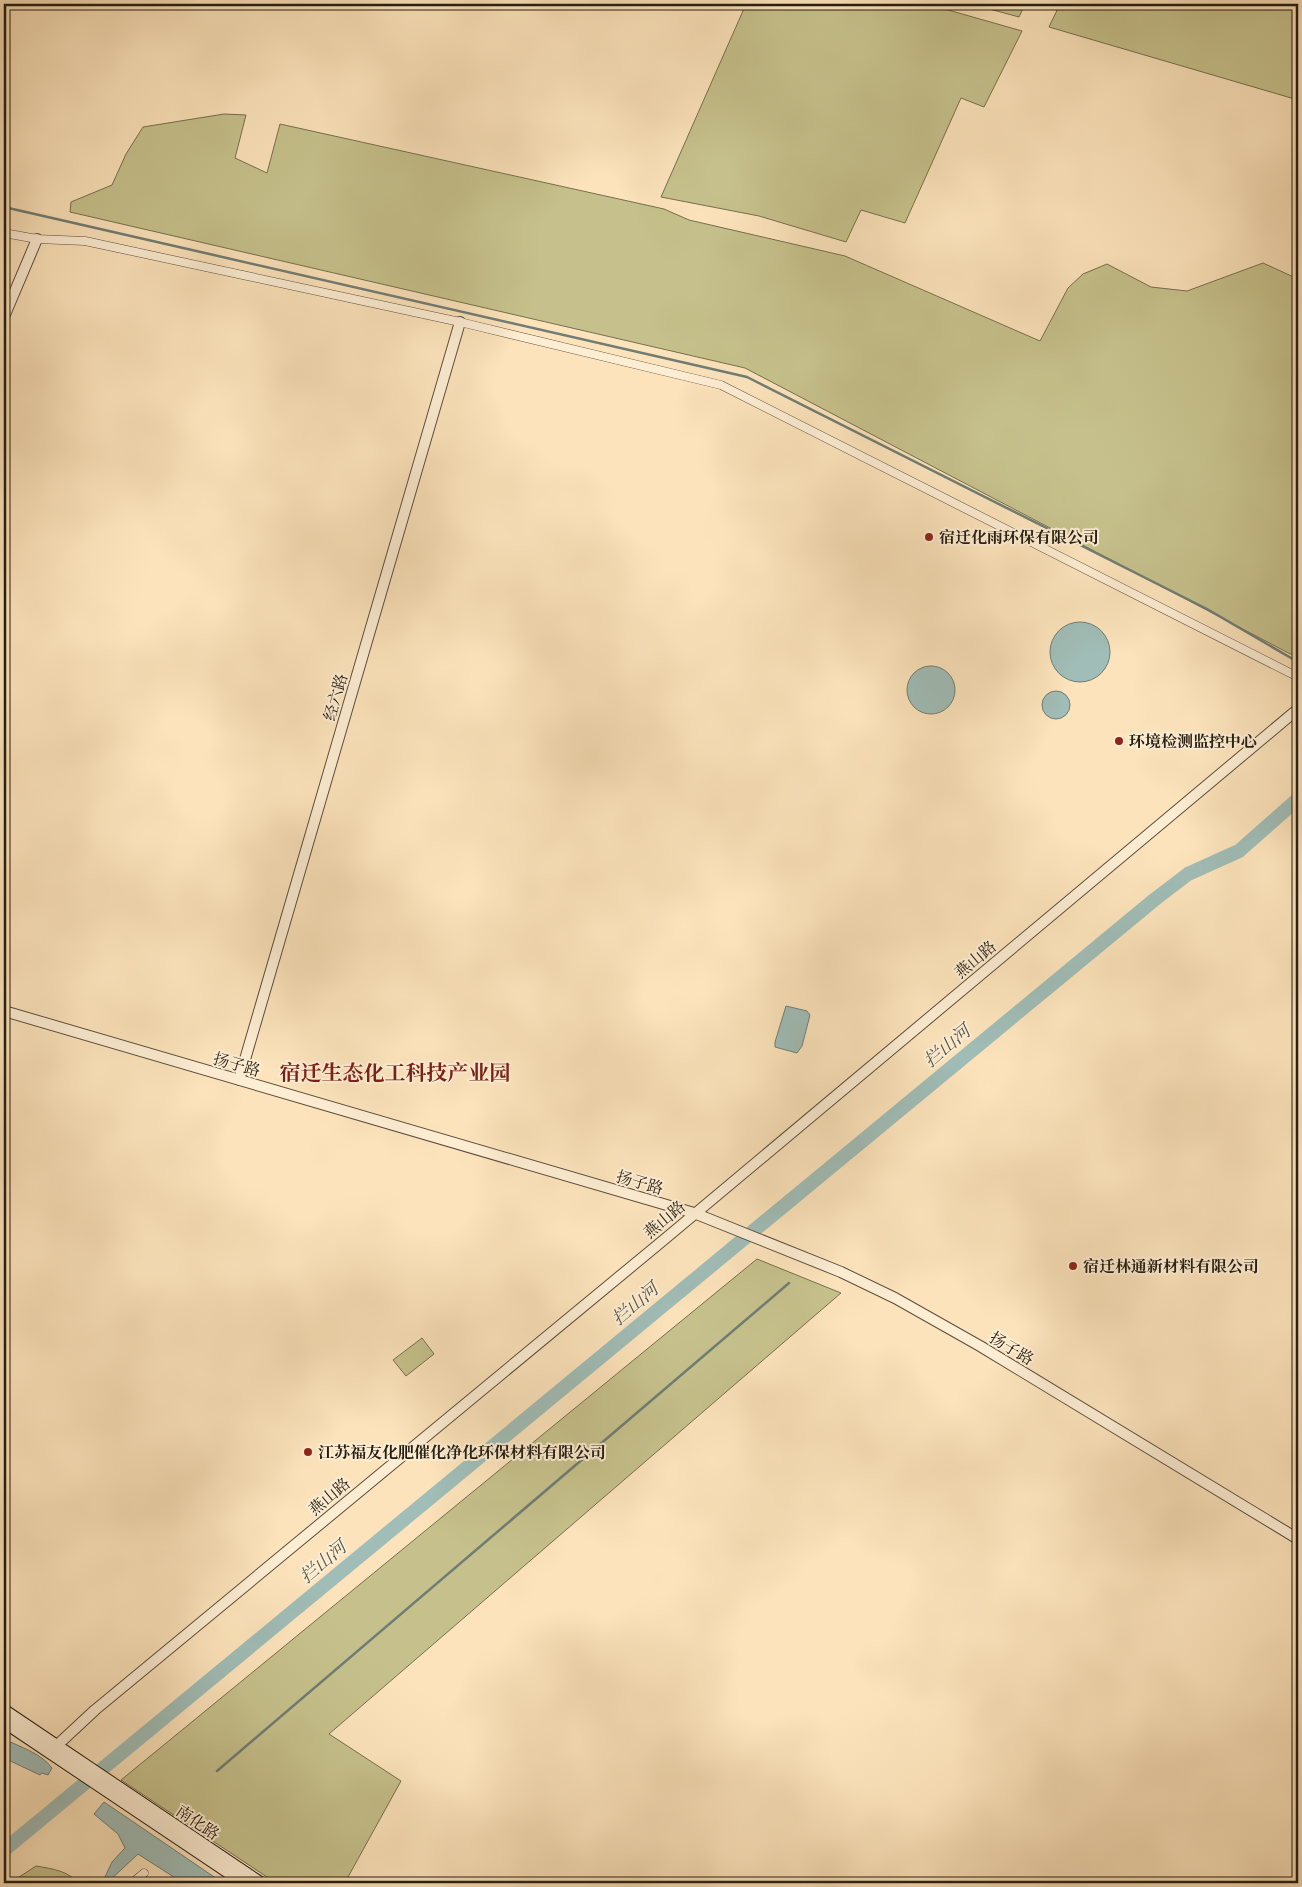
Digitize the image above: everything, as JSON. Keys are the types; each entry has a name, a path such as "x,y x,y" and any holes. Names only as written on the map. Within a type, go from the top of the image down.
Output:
{"main road":[{"path":"4,1710 53,1749"},
{"path":"4,1722 53,1749 114,1791"},
{"name":"南化路","path":"114,1791 244,1883"},
{"name":"南化路","path":"114,1791 261,1883"}],"street":[{"path":"4,233 37,239 85,241 460,322 721,385 1298,677"},
{"path":"4,317 37,239"},
{"name":"经六路","path":"239,1080 460,322"},
{"name":"燕山路","path":"53,1749 79,1723 1298,709"},
{"name":"扬子路","path":"4,1011 694,1213 841,1272 904,1302 980,1346 1298,1540"},
{"path":"132,1883 144,1873"}],"shaded area":[{"path":"746,4 927,4 1022,31 984,107 961,98 905,223 861,210 846,242 759,216 661,197"},
{"path":"971,4 1025,4 1019,17"},
{"path":"1060,4 1249,4 1267,9 1298,6 1298,100 1049,27"},
{"path":"224,114 246,115 235,158 267,173 280,124 664,209 689,220 845,256 1040,341 1068,288 1083,274 1107,264 1151,287 1187,291 1263,263 1298,279 1298,658 745,368 70,212 71,202 112,185 126,154 143,127"},
{"path":"757,1259 841,1293 329,1734 401,1781 348,1877 357,1883 276,1883 121,1780"},
{"path":"422,1338 434,1354 406,1376 393,1360"},
{"path":"36,1866 65,1873 79,1883 10,1883"}],"water":[{"path":"1080,622 1096,627 1101,631 1105,636 1110,652 1105,668 1101,673 1096,677 1080,682 1064,677 1059,673 1055,668 1050,652 1055,636 1059,631 1064,627"},
{"path":"931,666 940,668 948,673 953,681 955,690 953,699 948,707 940,712 931,714 922,712 914,707 909,699 907,690 909,681 914,673 922,668"},
{"path":"1056,691 1066,695 1070,705 1066,715 1056,719 1046,715 1042,705 1046,695"},
{"path":"786,1006 807,1011 810,1015 802,1046 797,1053 775,1047"},
{"path":"4,1739 42,1758 52,1768 48,1775 42,1773 40,1775 4,1758"},
{"path":"104,1802 223,1883 183,1883 138,1854 108,1882 104,1879 112,1862 125,1848 118,1834 94,1814"}],"waterway":[{"path":"4,207 747,377 1207,609 1298,662"},
{"name":"拦山河","path":"4,1850 1154,900 1188,874 1239,851 1298,799"},
{"path":"217,1771 789,1283"},
{"path":"98,1883 104,1879"}],"place":[{"name":"宿迁化雨环保有限公司","path":"929,537"},
{"name":"环境检测监控中心","path":"1119,741"},
{"name":"宿迁林通新材料有限公司","path":"1073,1266"},
{"name":"江苏福友化肥催化净化环保材料有限公司","path":"308,1452"}],"district":[{"name":"宿迁生态化工科技产业园","path":"395,1073"}]}
